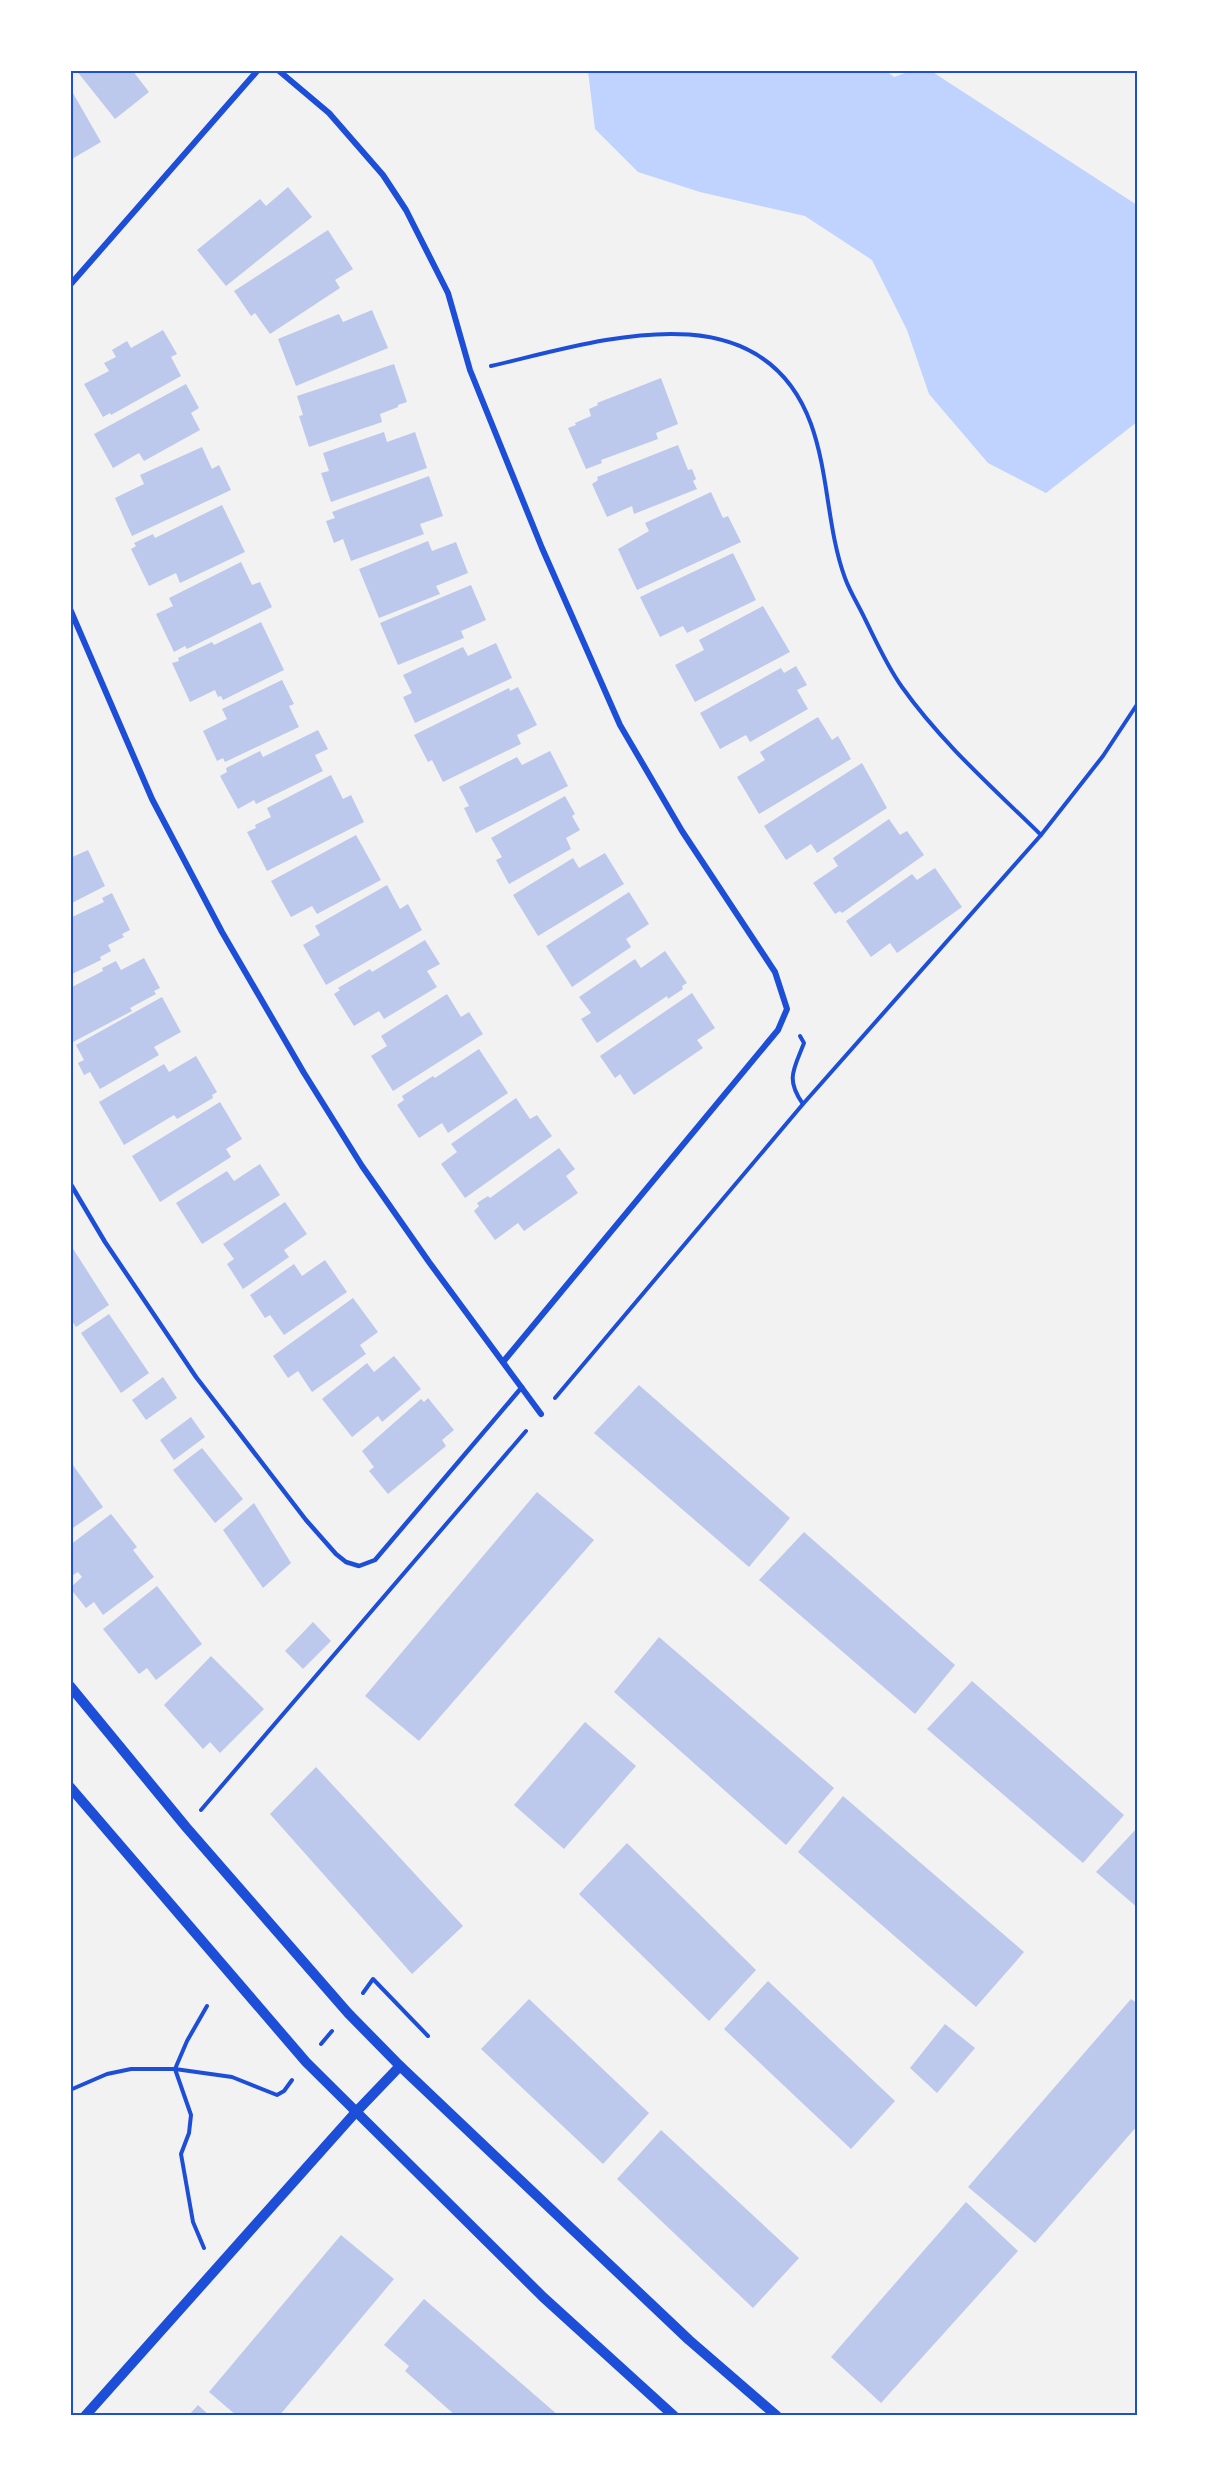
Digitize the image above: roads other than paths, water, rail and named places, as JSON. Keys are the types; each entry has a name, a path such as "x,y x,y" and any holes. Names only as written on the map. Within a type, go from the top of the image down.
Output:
{"street":[{"path":"70,285 258,70"},
{"path":"278,70 329,113 383,175 406,210 448,293 470,370 542,548 620,725 682,831 775,972 787,1009 778,1030 503,1362"},
{"path":"70,609 152,799 222,932 304,1073 362,1166 541,1414"},
{"path":"70,1686 186,1827 348,2013 400,2066 689,2340 777,2415"},
{"path":"70,1787 306,2062 355,2113 543,2297 674,2415"},
{"path":"85,2415 355,2113 400,2066"}],"lane":[{"path":"70,1183 105,1242 196,1377 306,1520 346,1563 359,1566 375,1560 522,1387"}],"water":[{"path":"588,71 886,71 894,77 911,71 931,71 1137,205 1137,422 1046,493 988,463 929,394 907,330 872,260 805,216 700,192 638,172 595,129"}]}
